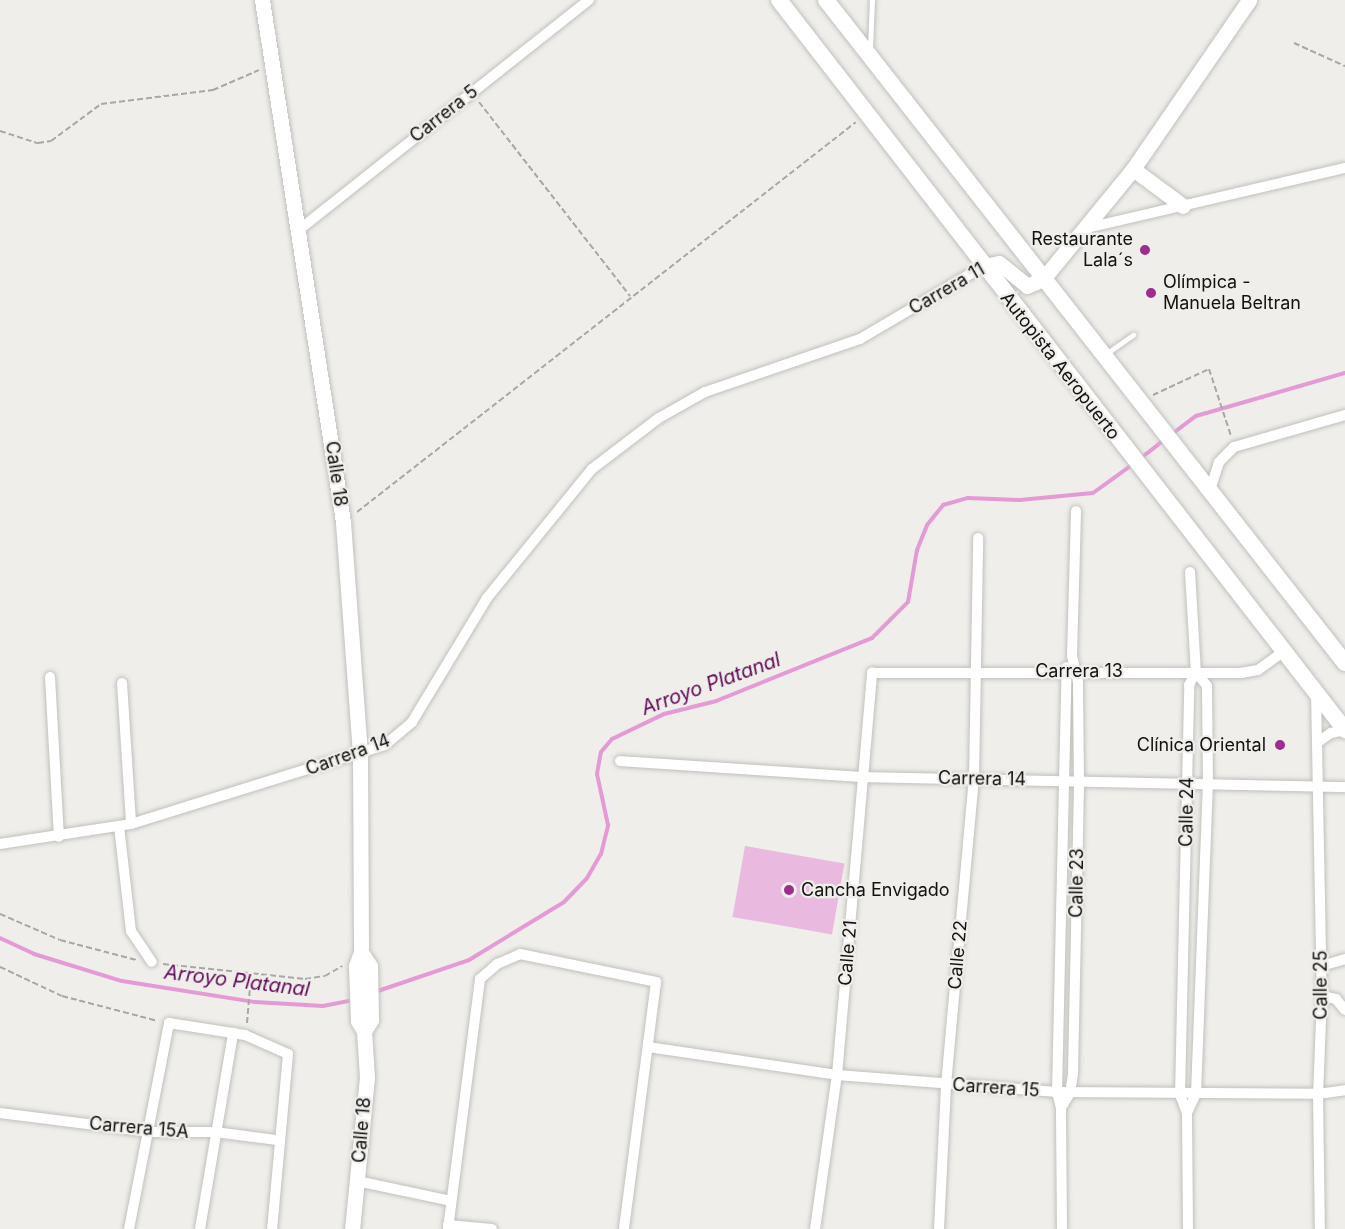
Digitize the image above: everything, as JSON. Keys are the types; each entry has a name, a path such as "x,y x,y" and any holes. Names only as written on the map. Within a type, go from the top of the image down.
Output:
{"highway":[{"name":"Autopista Aeropuerto","path":"779,0 1115,438 1316,690 1345,730"},
{"path":"826,0 1103,357 1345,663"}],"main road":[{"name":"Calle 18","path":"262,0 300,228 343,522 360,754 361,952 356,966 363,983 367,1077 352,1229"},
{"path":"1043,279 1133,169 1249,0"},
{"path":"1133,169 1183,206"},
{"name":"Carrera 11","path":"984,266 999,262 1027,286 1043,279"}],"street":[{"name":"Carrera 5","path":"300,228 589,0"},
{"path":"1087,228 1345,168"},
{"name":"Carrera 11","path":"659,418 705,392 860,339 984,266"},
{"path":"1210,490 1220,462 1234,447 1345,415"},
{"name":"Carrera 14","path":"0,844 59,837 131,824 386,745 405,731 487,598 592,469 659,418"},
{"name":"Calle 23","path":"1062,1229 1061,1108 1057,1092 1063,781 1072,656 1076,511"},
{"name":"Calle 22","path":"939,1229 946,1085 974,779 978,538"},
{"path":"1190,572 1196,672"},
{"name":"Carrera 13","path":"871,676 876,670 1196,672 1258,670 1284,651"},
{"name":"Calle 23","path":"1061,1108 1070,1093 1080,782 1071,671"},
{"name":"Calle 24","path":"1187,1113 1196,1094 1208,784 1207,686 1196,672 1188,685 1188,784 1180,1095 1187,1113 1188,1229"},
{"name":"Calle 21","path":"815,1229 837,1075 871,676"},
{"path":"50,677 59,837"},
{"path":"122,683 131,824"},
{"name":"Calle 25","path":"1316,690 1322,996 1318,1094 1320,1229"},
{"path":"1318,742 1330,733 1345,730"},
{"name":"Carrera 14","path":"620,761 864,777 1345,787"},
{"path":"119,826 131,931 152,962"},
{"path":"492,1229 448,1227 480,979 497,964 520,954 654,980 648,1047 624,1229"},
{"path":"1321,966 1345,959"},
{"path":"1322,996 1336,999 1345,1010"},
{"path":"129,1229 151,1132 169,1023 233,1033 285,1050 289,1059 278,1140 272,1229"},
{"path":"200,1229 233,1033"},
{"name":"Carrera 15","path":"648,1047 837,1075 1070,1093 1318,1094 1345,1090"},
{"name":"Carrera 15A","path":"0,1113 151,1132 215,1132 278,1140"},
{"path":"357,1181 451,1202"}],"lane":[{"path":"870,56 872,0"},
{"path":"1103,357 1133,335"}],"path":[{"path":"1294,43 1345,66"},
{"path":"0,131 38,143 51,141 100,104 213,90 273,66"},
{"path":"472,93 630,296"},
{"path":"343,522 865,115"},
{"path":"1144,406 1209,369 1231,435"},
{"path":"0,915 60,940 124,959 251,975 305,979 325,976 361,952"},
{"path":"0,967 62,996 169,1023"},
{"path":"248,1017 251,975"}],"shaded area":[{"name":"Cancha Envigado","path":"745,846 844,864 832,934 732,917"}],"waterway":[{"path":"1172,434 1196,416 1345,373"},
{"name":"Arroyo Platanal","path":"1141,458 1164,440"},
{"name":"Arroyo Platanal","path":"375,992 469,960 564,902 587,878 601,854 608,825 597,774 601,752 612,739 664,714 716,701 872,638 908,602 917,550 927,525 943,505 968,498 1020,500 1093,493 1133,464"},
{"name":"Arroyo Platanal","path":"0,938 34,954 122,981 255,1002 323,1006 354,1000"}],"place":[{"name":"Restaurante Lala´s","path":"1145,250"},
{"name":"Olímpica - Manuela Beltran","path":"1151,293"},
{"name":"Clínica Oriental","path":"1280,745"},
{"name":"Cancha Envigado","path":"789,890"}]}
